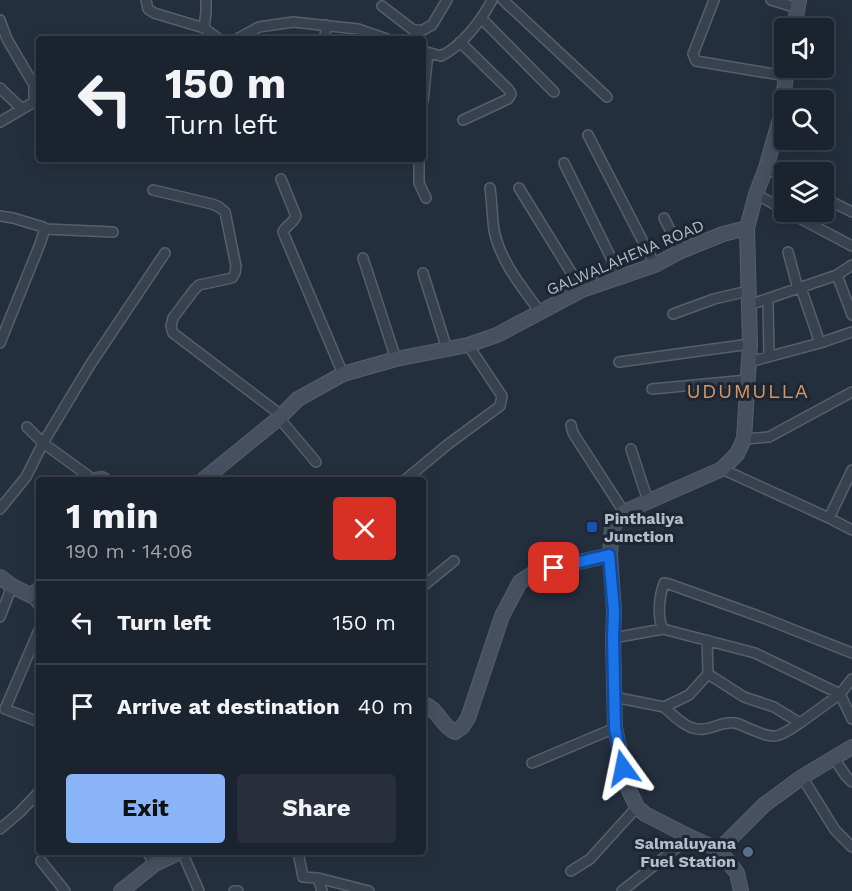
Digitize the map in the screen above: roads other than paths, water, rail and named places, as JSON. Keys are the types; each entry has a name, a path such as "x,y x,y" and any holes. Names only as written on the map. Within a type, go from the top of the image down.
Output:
{"street":[{"path":"146,0 148,9 154,13 204,28 215,36"},
{"path":"204,28 206,0"},
{"path":"382,6 412,28 421,31 432,25 447,0"},
{"path":"426,52 441,56 452,51 482,19 492,0"},
{"path":"503,0 607,97"},
{"path":"714,0 693,54 696,61 774,71"},
{"path":"771,0 798,4"},
{"path":"482,19 554,92"},
{"path":"0,20 7,39 33,85 36,96"},
{"path":"242,36 259,27 293,22 326,25 359,34"},
{"path":"325,36 326,25"},
{"path":"259,27 260,36"},
{"path":"460,42 511,94 508,99 463,120"},
{"path":"741,891 737,873 719,850 645,814 637,807 628,788 615,728 614,611 609,555 612,528 624,512 722,469 737,454 744,440 750,344 747,228 781,115 785,78"},
{"path":"0,88 22,109"},
{"path":"0,122 36,101"},
{"path":"588,135 655,265"},
{"path":"419,162 419,183 426,198"},
{"path":"564,163 620,276"},
{"path":"766,168 774,172"},
{"path":"280,179 296,216 283,232 343,374"},
{"path":"490,188 494,231 500,250 515,277 540,312"},
{"path":"519,188 582,290"},
{"path":"153,190 212,204 225,212 237,266 232,278 199,285 194,290 173,318 171,326 173,333 280,417 316,462"},
{"path":"756,194 774,204"},
{"path":"834,203 852,212"},
{"path":"0,216 45,229 113,232"},
{"path":"664,218 681,251"},
{"path":"807,222 852,246"},
{"name":"GALWALAHENA ROAD","path":"207,477 280,417 298,399 343,374 396,359 468,345 497,335 582,290 655,265 681,251 723,234 747,228"},
{"path":"0,343 45,229"},
{"path":"788,252 820,343"},
{"path":"0,509 26,477 43,443 90,365 165,253"},
{"path":"363,258 396,359"},
{"path":"750,305 837,275 852,265"},
{"path":"423,273 447,349"},
{"path":"837,275 852,315"},
{"path":"673,314 714,299 748,291"},
{"path":"768,299 769,357"},
{"path":"749,362 852,332"},
{"path":"619,362 750,344"},
{"path":"409,477 500,406 502,396 468,345"},
{"path":"652,389 748,380"},
{"path":"744,440 769,437 852,392"},
{"path":"571,425 573,433 624,512"},
{"path":"27,427 43,443 90,477"},
{"path":"632,449 648,501"},
{"path":"722,469 852,530"},
{"path":"829,518 852,470"},
{"path":"426,705 448,729 455,732 462,727 468,718 501,616 520,582 535,572 609,555"},
{"path":"426,584 454,561"},
{"path":"0,617 6,582 36,596"},
{"path":"663,629 660,623 660,592 664,584 669,584 852,653"},
{"path":"613,638 663,629 755,653 840,694 852,718"},
{"path":"664,707 689,694 708,674 707,640"},
{"path":"36,643 5,709 36,721"},
{"path":"708,674 744,696 774,707 800,723"},
{"path":"614,697 664,707 678,720 690,727 702,730 723,722 737,723 766,736 778,736 840,694 852,678"},
{"path":"532,763 615,728"},
{"path":"719,850 764,805 801,777 852,747"},
{"path":"833,757 852,782"},
{"path":"801,777 835,830 852,847"},
{"path":"0,829 36,795"},
{"path":"571,871 590,859 637,807"},
{"path":"622,891 690,837"},
{"path":"122,891 151,858 166,855"},
{"path":"182,855 199,891"},
{"path":"298,855 303,877 318,878 369,891"},
{"path":"41,861 65,891"},
{"path":"318,878 322,891"}],"place":[{"name":"Pinthaliya Junction","path":"592,527"},
{"name":"Salmaluyana Fuel Station","path":"748,852"}],"district":[{"name":"UDUMULLA","path":"748,391"}]}
